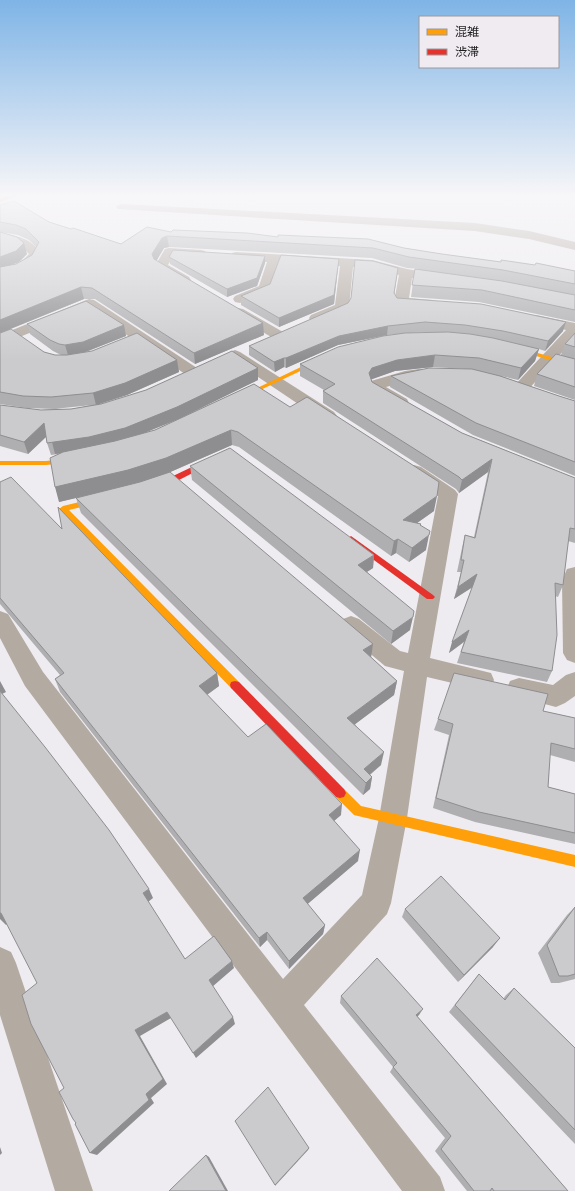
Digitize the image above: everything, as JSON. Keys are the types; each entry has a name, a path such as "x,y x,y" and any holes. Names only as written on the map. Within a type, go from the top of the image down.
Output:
{"street":[{"path":"0,274 27,266 33,260 35,254 33,250"},
{"path":"192,285 160,266 169,252 372,264 406,273 455,281"},
{"path":"275,258 264,289 226,305 278,335"},
{"path":"306,323 342,307 347,262"},
{"path":"406,273 401,302 440,304"},
{"path":"0,340 89,303 141,337 207,367 274,381 344,426"},
{"path":"523,316 575,328 550,358 513,386 539,396"},
{"path":"264,342 292,329"},
{"path":"16,333 33,345"},
{"path":"126,343 141,337"},
{"path":"503,345 575,366"},
{"path":"207,367 249,349"},
{"path":"223,405 338,352"},
{"path":"412,409 378,390 377,384 405,376 434,373"},
{"path":"143,489 176,478 225,455"},
{"path":"0,463 46,463 92,457"},
{"path":"282,1004 376,903 393,818 417,666 448,494 403,464"},
{"path":"176,478 194,493"},
{"path":"114,497 63,509 358,812 393,818 575,860"},
{"path":"340,532 430,597"},
{"path":"575,575 573,581 575,653"},
{"path":"338,614 386,655 393,659 417,666 556,696 575,682"},
{"path":"0,620 6,628 34,679 426,1191"},
{"path":"0,963 74,1191"}],"building":[{"path":"0,250 17,250 16,251 0,257"},
{"path":"35,250 155,250 152,254 154,259 263,323 194,353 92,288 81,287 0,320 0,267 16,264 32,255"},
{"path":"173,250 265,256 257,278 227,289 169,257"},
{"path":"379,250 414,250 501,262 501,260 535,265 536,263 575,271 575,284 503,270 409,257"},
{"path":"281,255 339,259 334,295 279,318 241,296 270,284"},
{"path":"355,260 373,261 398,268 394,293 397,298 481,304 566,322 548,341 503,331 465,325 425,322 388,326 339,336 274,362 249,346 348,303 351,298"},
{"path":"415,269 502,281 575,295 575,310 482,290 412,285"},
{"path":"86,301 124,325 83,342 65,345 50,340 27,324"},
{"path":"11,329 44,352 55,355 67,355 92,351 137,333 177,360 125,383 93,393 51,397 23,396 0,392 0,333"},
{"path":"448,332 493,338 539,349 521,368 479,358 435,355 397,360 372,368 369,373 372,382 462,433 575,478 575,529 570,528 563,585 555,583 557,635 552,671 461,652 469,630 452,642 477,574 458,587 464,560 461,560 465,535 475,538 492,459 462,480 323,391 335,384 300,364 338,347 383,336 405,333"},
{"path":"575,333 575,347 565,344"},
{"path":"232,351 258,368 177,407 125,428 89,437 47,443 44,423 24,442 0,435 0,405 41,410 71,409 101,404 146,390"},
{"path":"556,354 575,359 575,387 537,374"},
{"path":"429,368 472,369 500,376 575,401 575,462 476,423 391,376"},
{"path":"254,384 290,407 307,397 439,482 437,496 403,520 421,524 420,525 430,531 429,535 412,548 398,539 394,541 238,432 231,430 166,458 128,470 55,487 50,458 63,452 115,441 155,430"},
{"path":"230,448 374,555 358,565 414,611 413,617 393,631 190,466"},
{"path":"170,472 373,644 363,650 397,681 347,718 384,752 364,769 372,777 366,783 76,498 140,482"},
{"path":"11,477 62,529 58,507 217,673 199,686 248,737 266,724 342,804 329,815 360,850 303,898 325,925 289,961 267,932 259,938 55,679 64,673 0,598 0,482"},
{"path":"454,673 548,694 543,711 575,718 575,749 551,743 548,787 575,794 575,833 479,812 436,798 453,724 438,719"},
{"path":"0,691 109,830 149,889 143,893 185,959 214,936 232,961 209,980 233,1017 193,1053 167,1012 135,1030 163,1079 146,1094 149,1100 90,1153 59,1092 64,1088 31,1024 22,995 37,983 0,913"},
{"path":"441,876 500,938 464,975 405,909"},
{"path":"575,907 575,974 559,976 547,945"},
{"path":"377,958 423,1009 416,1015 568,1191 494,1191 492,1188 490,1191 474,1191 441,1149 451,1136 393,1067 397,1063 341,996"},
{"path":"479,974 505,1000 514,988 575,1048 575,1130 455,1005"},
{"path":"268,1087 309,1148 275,1185 235,1121"},
{"path":"206,1155 226,1191 169,1191"}],"traffic: slow":[{"path":"509,346 575,366"},
{"path":"233,401 328,356"},
{"path":"0,463 46,463 80,459"},
{"path":"108,498 63,509 235,685"},
{"path":"340,793 358,811 575,861"}],"traffic: jam":[{"path":"149,487 176,478 218,458"},
{"path":"351,539 430,597"},
{"path":"235,685 340,793"}]}
